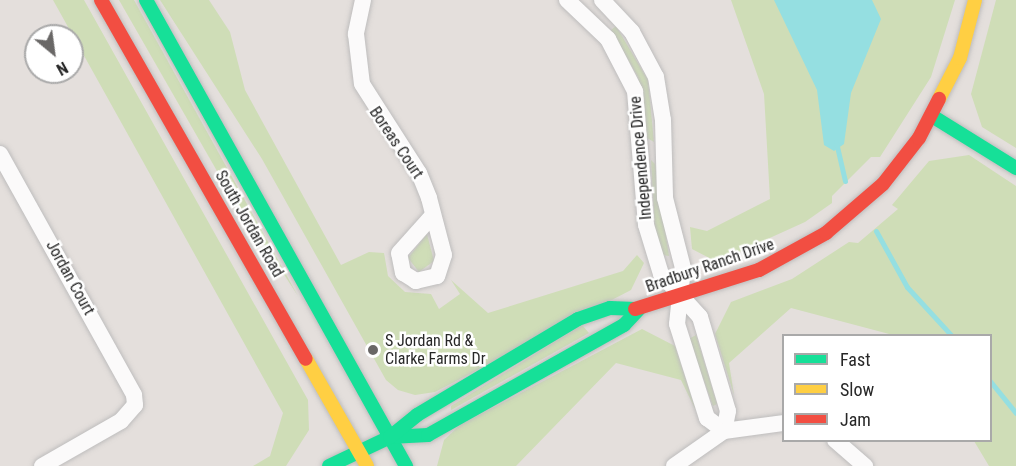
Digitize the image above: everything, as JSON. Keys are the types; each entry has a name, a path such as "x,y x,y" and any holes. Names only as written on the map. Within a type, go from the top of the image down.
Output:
{"street":[{"name":"South Jordan Road","path":"101,0 367,466"},
{"name":"South Jordan Road","path":"146,0 406,466"},
{"name":"Boreas Court","path":"363,0 356,34 362,84 419,173 433,215"},
{"name":"Independence Drive","path":"567,0 598,28 621,58 635,91 639,152 652,246 661,274 681,295 700,317 728,411 724,431 707,418 677,324 681,295 683,267 667,212 656,77 632,32 608,6"},
{"name":"Bradbury Ranch Drive","path":"329,466 390,437 417,415 578,319 610,308 639,309 768,266 844,220 883,184 932,116 960,58 975,0"},
{"path":"598,28 608,6"},
{"path":"932,116 1016,168"},
{"path":"639,152 662,152"},
{"name":"Jordan Court","path":"0,153 131,387 135,405 121,422 42,466"},
{"name":"Bradbury Ranch Drive","path":"390,437 428,435 624,325 639,309"},
{"path":"674,466 691,449 724,431 782,423"},
{"path":"836,442 865,466"}],"green space":[{"path":"53,0 84,0 308,400 309,430 286,466 253,466 270,456 283,413 84,56 84,24 66,24"},
{"path":"119,0 134,0 298,296 221,178"},
{"path":"160,0 209,0 230,32 245,90 341,265 369,252 384,253 388,276 405,292 431,294 439,309 460,294 451,280 488,313 623,271 637,255 644,263 631,290 435,392 415,395 398,390 386,380 262,159"},
{"path":"731,0 955,0 931,77 880,157 871,157 832,196 832,203 805,222 717,262 692,249 690,227 707,231 770,199 764,94"},
{"path":"996,0 1016,0 1016,148 982,127 971,94"},
{"path":"616,26 648,80 654,142 647,138 638,77 611,30"},
{"path":"969,155 1016,186 1016,466 989,466 975,442 992,442 992,334 889,334 791,308 729,363 734,395 715,334 731,302 792,279 849,242 858,243 898,209 892,205 929,161"},
{"path":"651,160 655,164 669,256 663,255 655,230"},
{"path":"427,234 434,261 419,272 408,258"},
{"path":"582,325 589,333 451,410 451,406"},
{"path":"642,329 675,346 696,411 681,380 616,363 516,466 437,466 444,440 460,425"},
{"path":"696,335 717,404 713,406 689,339"}],"water":[{"path":"774,0 872,0 881,19 851,93 844,144 834,151 824,145 817,90"}],"waterway":[{"path":"836,142 845,181"},
{"path":"876,231 907,287 950,334"},
{"path":"992,383 1016,413"}],"traffic: fast":[{"path":"146,0 406,466"},
{"path":"932,116 1016,168"},
{"path":"329,466 390,437 417,415 578,319 610,308 635,309"},
{"path":"390,437 428,435 624,325 639,309"}],"traffic: slow":[{"path":"939,99 960,58 975,0"},
{"path":"306,359 367,466"}],"traffic: jam":[{"path":"101,0 306,359"},
{"path":"635,309 759,270 826,233 883,184 919,138 939,99"}],"place":[{"name":"S Jordan Rd & Clarke Farms Dr","path":"373,350"}]}
